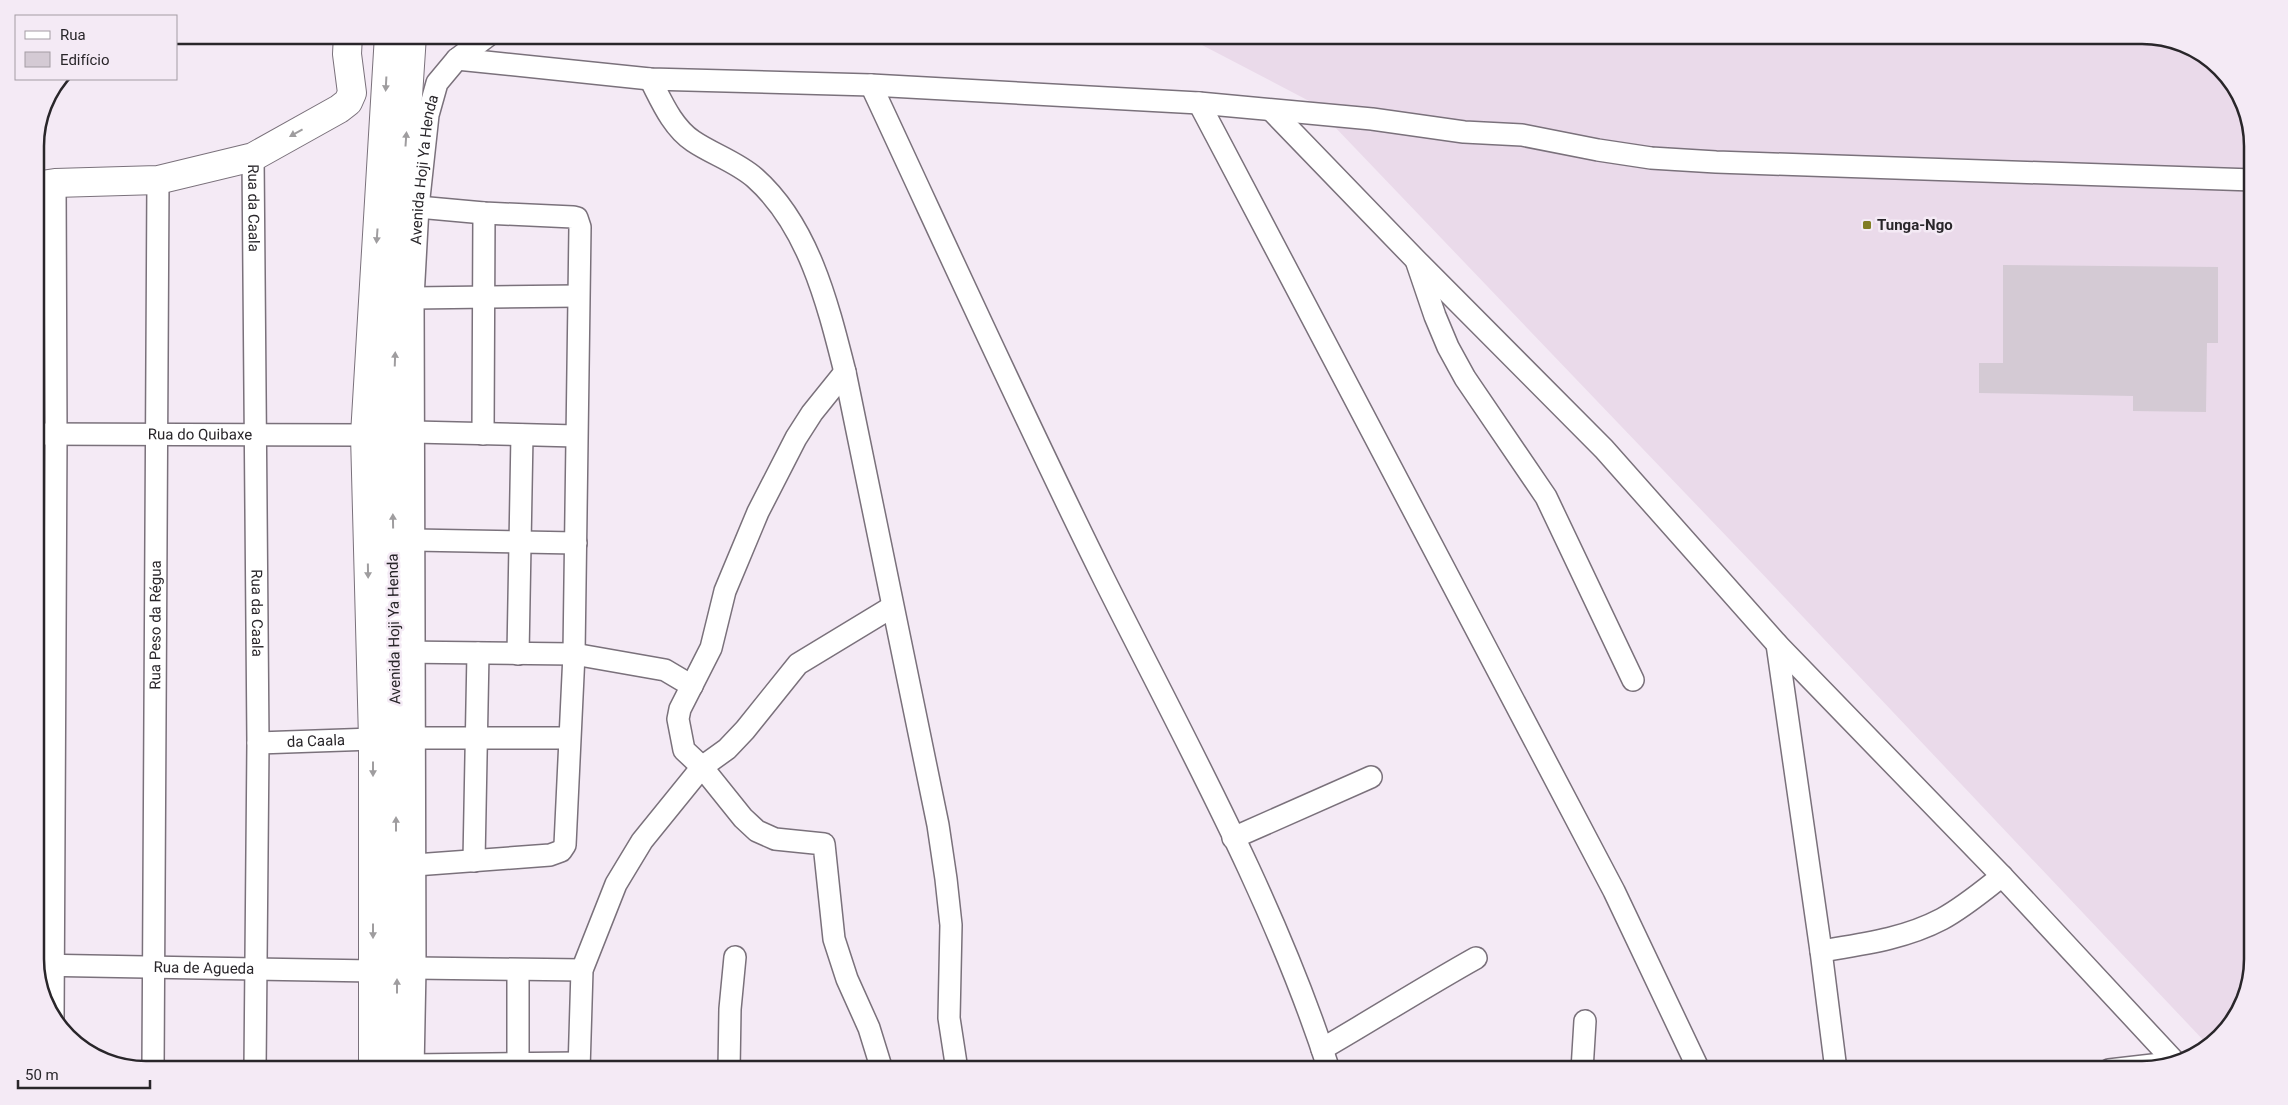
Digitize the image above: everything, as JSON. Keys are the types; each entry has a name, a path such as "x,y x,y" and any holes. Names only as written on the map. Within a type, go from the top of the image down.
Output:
{"main road":[{"path":"45,185 158,180 253,157 339,110 348,102 352,93 348,44"},
{"path":"390,44 400,194"},
{"path":"400,194 411,44"},
{"name":"Avenida Hoji Ya Henda","path":"373,1061 372,739 365,435 400,194"},
{"name":"Avenida Hoji Ya Henda","path":"400,194 392,434 404,652 408,1061"}],"street":[{"name":"Avenida Hoji Ya Henda","path":"408,1061 415,968 414,738 404,652 414,540 413,298 400,194 428,115 437,83 457,59 477,44"},
{"path":"457,59 650,79 871,85 1199,103 1273,112 1372,119 1464,132 1522,135 1598,150 1679,160 2244,180"},
{"path":"650,79 677,126 691,140 753,176 768,190 787,214 827,302 845,372 892,607 924,753 946,879 952,947 948,987 949,1018 956,1061"},
{"path":"871,85 1067,505 1233,838 1302,994 1326,1061"},
{"path":"1199,103 1614,892 1696,1061"},
{"path":"1273,112 1417,261 1604,449 1777,644 2002,876 2171,1057"},
{"name":"Rua da Caala","path":"253,157 258,743 255,1061"},
{"name":"Rua Peso da Régua","path":"153,1061 158,180"},
{"path":"45,185 45,965 49,991"},
{"path":"400,194 484,214 577,218 580,227 574,654 564,848 550,855 415,865"},
{"path":"483,434 484,214"},
{"path":"1417,261 1435,316 1448,347 1465,378 1546,498 1633,680"},
{"path":"413,298 578,296"},
{"path":"845,372 812,413 796,438 758,512 725,591 710,648 680,709 678,728 684,750 702,767 743,818 758,831 775,839 824,844 834,939 847,979 869,1028 879,1061"},
{"path":"414,432 576,436"},
{"name":"Rua do Quibaxe","path":"46,434 365,435"},
{"path":"518,654 522,434"},
{"path":"414,540 576,543"},
{"path":"579,1061 582,970 616,884 642,841 702,767 727,749 745,730 798,664 892,607"},
{"path":"1777,644 1821,950 1835,1061"},
{"path":"404,652 574,654 665,670 692,686"},
{"path":"474,861 478,653"},
{"path":"414,738 569,738"},
{"name":"da Caala","path":"258,743 372,739"},
{"path":"1233,838 1371,777"},
{"path":"1821,950 1886,940 1914,931 1943,918 2002,876"},
{"path":"729,1061 730,1009 735,958"},
{"path":"1322,1048 1370,1021 1418,990 1476,958"},
{"name":"Rua de Agueda","path":"45,965 373,971"},
{"path":"415,968 582,970"},
{"path":"518,970 518,1061"},
{"path":"1583,1061 1585,1021"}],"shaded area":[{"path":"1198,44 2142,44 2175,49 2188,54 2210,69 2219,78 2234,100 2239,113 2244,139 2244,960 2241,986 2237,998 2227,1016 2214,1031 2204,1040 1753,564 1311,102"}],"building":[{"path":"2003,265 2218,267 2218,343 2207,343 2206,412 2133,411 2133,396 1979,393 1979,363 2003,363"}],"place":[{"name":"Tunga-Ngo","path":"1867,225"}]}
